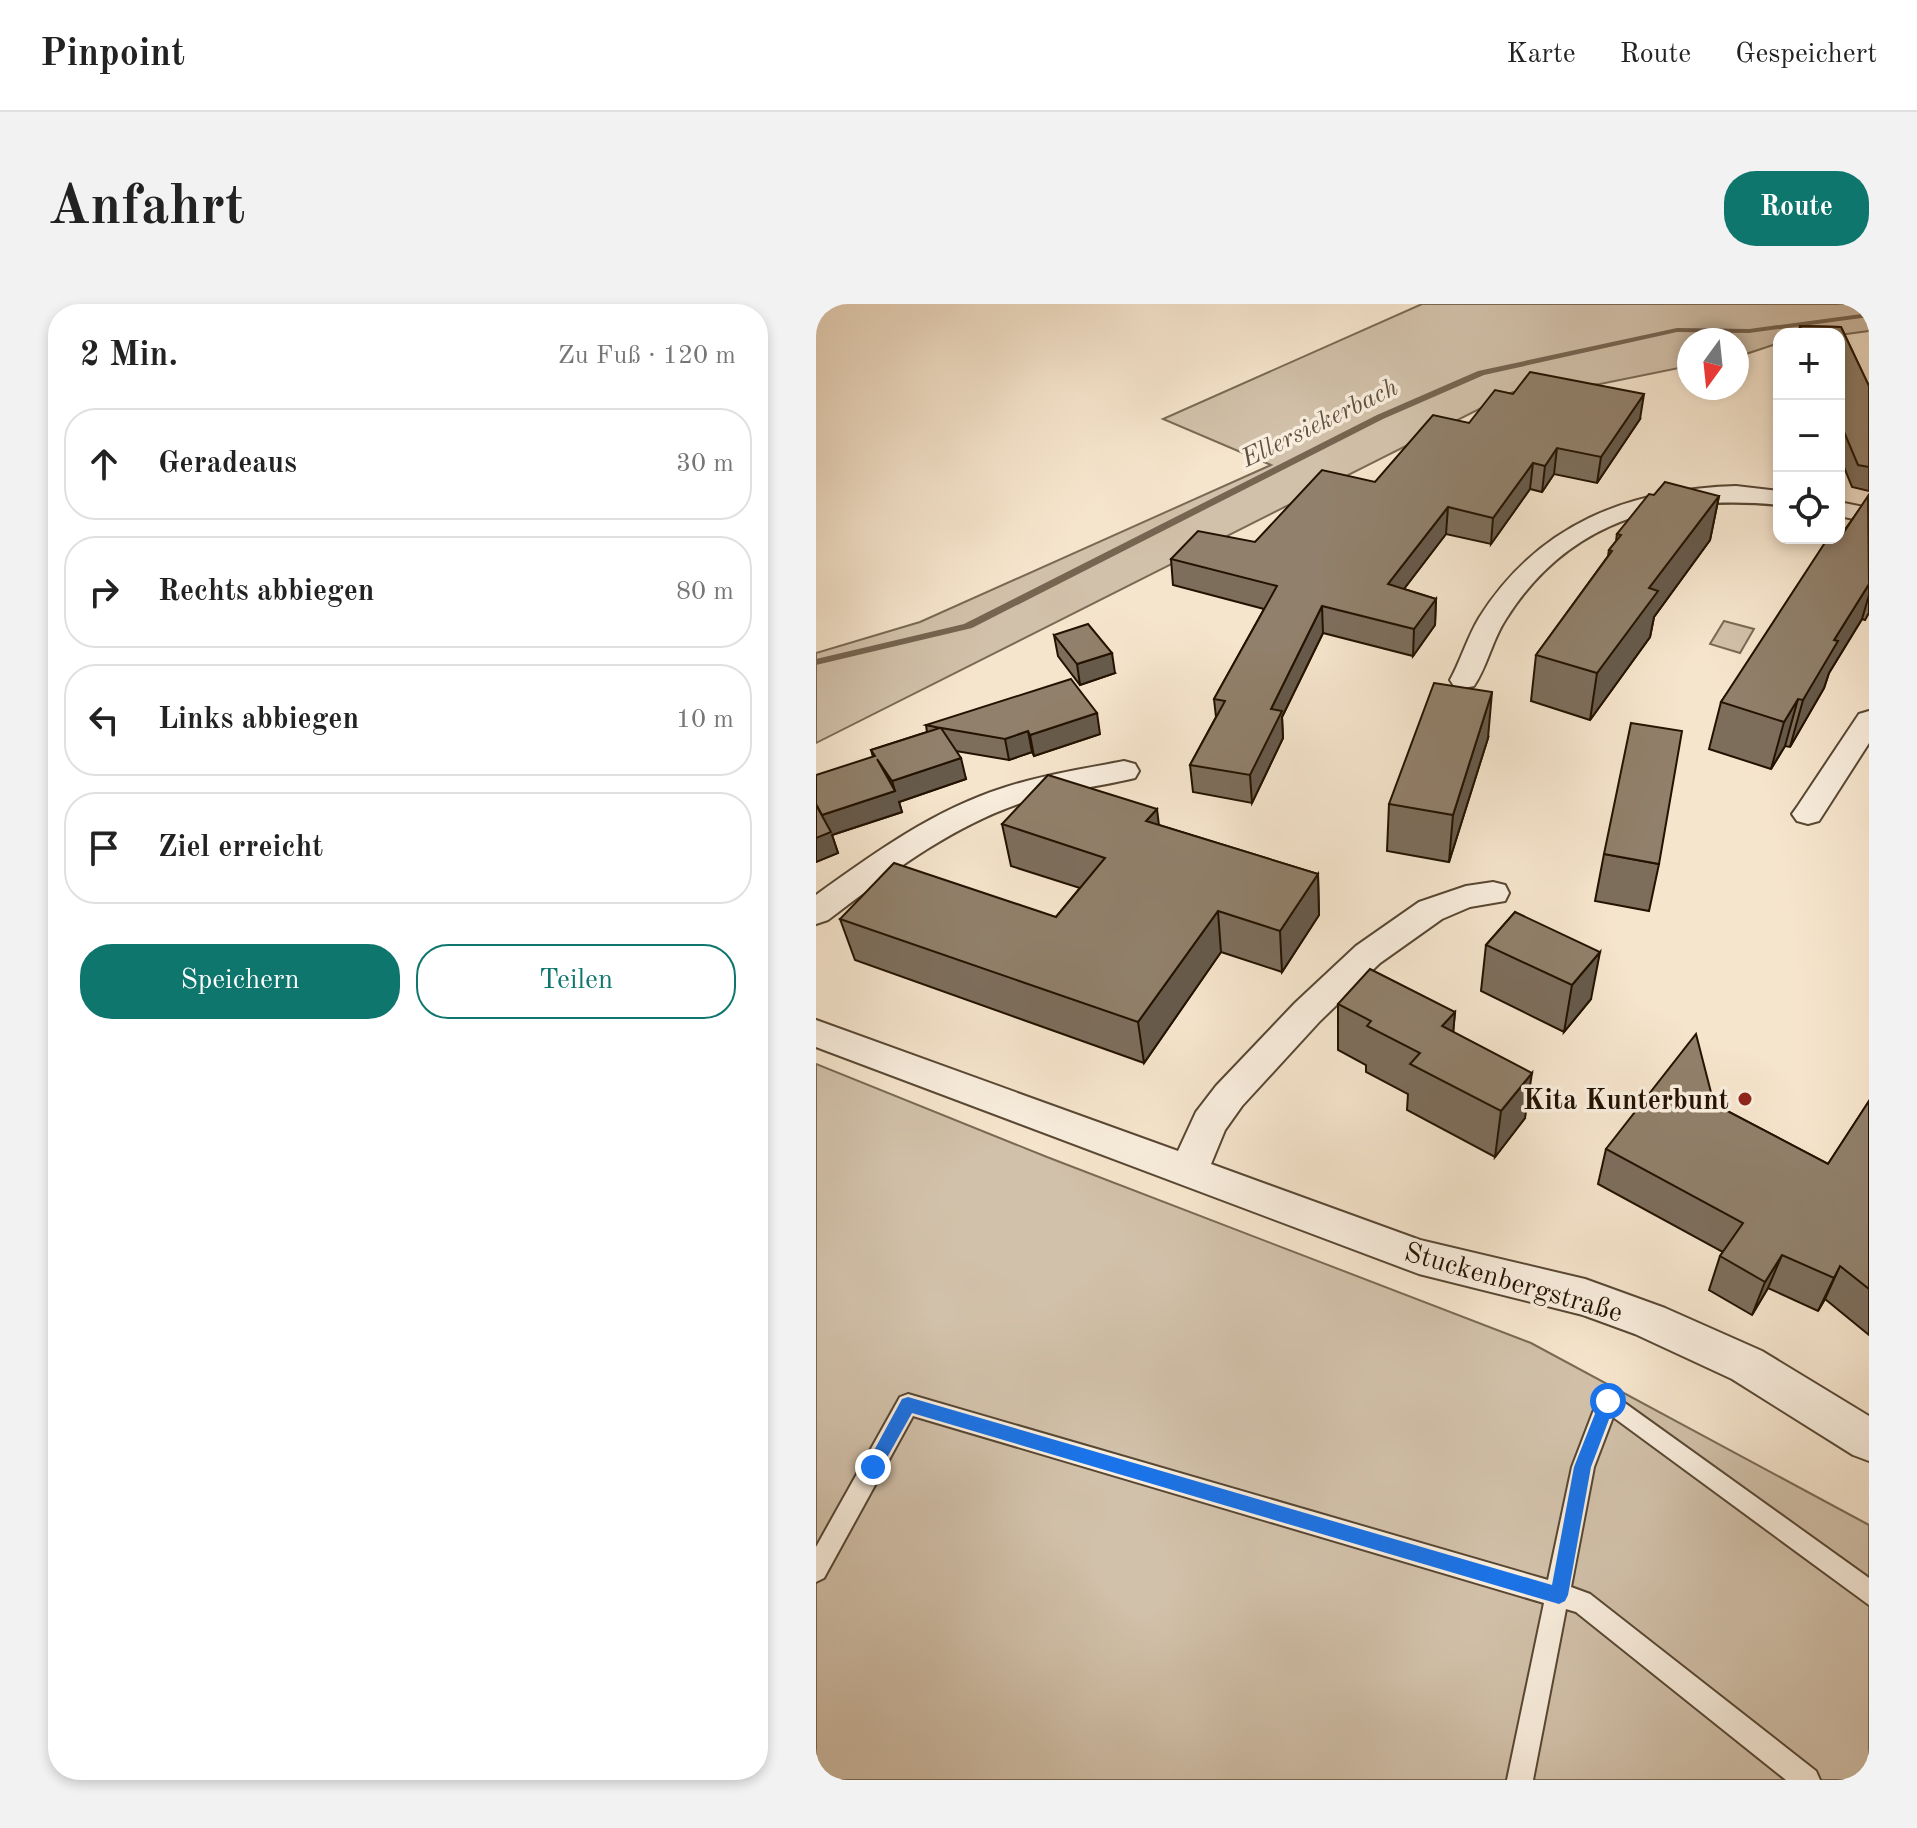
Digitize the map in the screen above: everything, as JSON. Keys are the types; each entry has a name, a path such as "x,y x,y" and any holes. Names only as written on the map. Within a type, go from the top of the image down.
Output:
{"street":[{"path":"1464,680 1492,620 1514,592 1540,561 1587,526 1651,501 1727,495 1773,498"},
{"path":"1845,510 1869,515"},
{"path":"1808,814 1869,720"},
{"path":"816,912 932,830 1000,799 1124,771"},
{"path":"1188,1173 1209,1123 1229,1096 1375,945 1461,898 1493,893"},
{"name":"Stuckenbergstraße","path":"816,1033 1419,1257 1585,1297 1650,1321 1747,1365 1869,1440"}],"lane":[{"path":"1520,1780 1583,1467 1608,1401 1869,1593"},
{"path":"816,1570 908,1404 1582,1602 1807,1780"}],"shaded area":[{"path":"1422,304 1869,304 1869,331 1845,334 1845,328 1773,328 1773,345 1749,353 1749,328 1677,328 1677,368 1600,384 1513,392 816,743 816,653 920,622 1271,465 1163,419"},
{"path":"1724,621 1754,629 1740,653 1710,644"},
{"path":"816,1064 1047,1157 1531,1343 1869,1525 1869,1780 816,1780"}],"building":[{"path":"1800,326 1841,328 1801,328"},
{"path":"1845,335 1869,386 1869,467 1858,465 1845,434"},
{"path":"1530,372 1644,394 1601,457 1557,448 1545,466 1533,463 1493,518 1448,507 1388,584 1436,599 1414,629 1322,606 1271,709 1282,711 1250,775 1190,765 1225,701 1214,699 1277,586 1171,559 1198,531 1255,542 1322,470 1375,482 1433,415 1469,423 1495,390 1513,394"},
{"path":"1665,482 1719,496 1649,588 1658,591 1597,673 1536,655 1612,551 1609,550 1621,535 1617,534 1649,494 1654,495"},
{"path":"1868,496 1869,584 1834,640 1838,641 1803,700 1798,699 1784,722 1721,702 1824,544 1845,544 1845,530"},
{"path":"1088,624 1112,653 1077,664 1054,635"},
{"path":"1071,679 1097,713 1030,735 1028,731 1005,739 941,728 961,758 892,781 877,759 895,791 822,815 816,804 816,775 875,756 871,750 940,728 926,725"},
{"path":"1434,683 1492,692 1453,815 1389,804"},
{"path":"1631,723 1682,731 1659,864 1604,854"},
{"path":"1048,775 1157,809 1146,821 1318,874 1280,931 1218,911 1138,1022 840,919 894,863 1056,917 1105,858 1002,824"},
{"path":"816,805 831,832 816,838"},
{"path":"1515,912 1600,952 1572,985 1486,945"},
{"path":"1370,969 1455,1012 1442,1026 1532,1073 1501,1111 1410,1064 1420,1053 1367,1026 1371,1021 1338,1004"},
{"path":"1696,1034 1714,1104 1828,1164 1869,1101 1869,1289 1840,1266 1834,1278 1782,1255 1765,1282 1720,1256 1743,1223 1606,1149"}],"waterway":[{"name":"Ellersiekerbach","path":"816,662 968,626 1380,417 1481,373 1677,330 1749,331 1869,315"}],"place":[{"name":"Kita Kunterbunt","path":"1745,1099"}],"route":[{"path":"873,1467 908,1404 1559,1595 1583,1467 1608,1401"}]}
